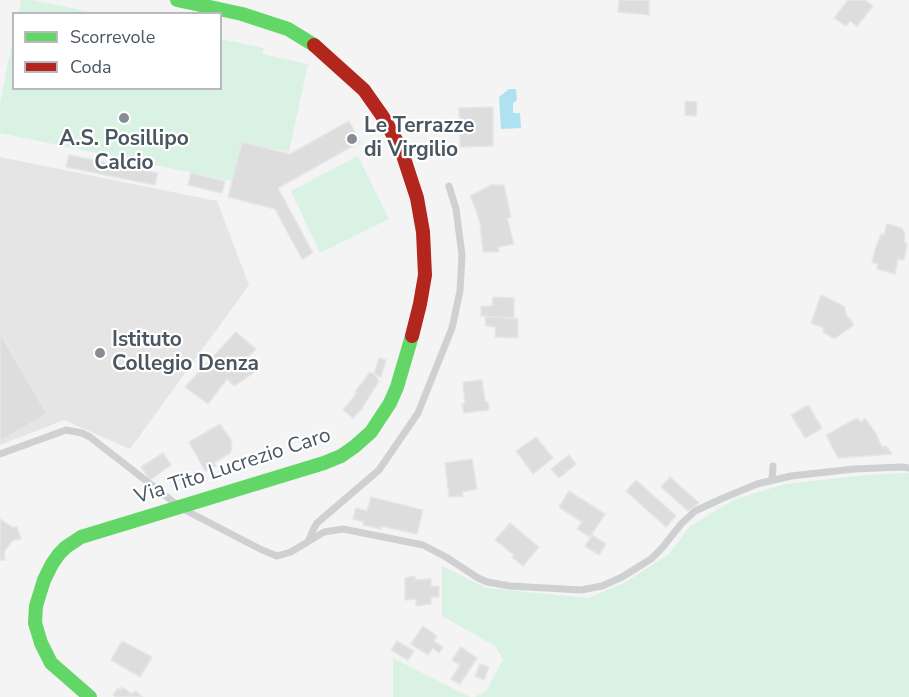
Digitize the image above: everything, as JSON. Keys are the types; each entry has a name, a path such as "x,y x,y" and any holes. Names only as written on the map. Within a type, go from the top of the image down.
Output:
{"street":[{"name":"Via Tito Lucrezio Caro","path":"90,697 51,663 41,643 35,623 36,606 52,564 66,547 81,537 324,463 341,456 354,447 371,432 390,403 397,387 420,304 424,275 423,232 417,198 401,149 364,90 316,46 288,29 242,14 177,0"}],"lane":[{"path":"309,540 317,523 379,470 418,413 444,349 452,328 460,291 462,255 456,209 449,186"},
{"path":"0,454 66,430 82,433 180,507 270,554 285,555 324,532 343,530 423,545 478,578 498,585 581,590 612,583 651,559 681,523 695,511 772,479 854,469 909,468"},
{"path":"772,479 773,466"}],"shaded area":[{"name":"Istituto Collegio Denza","path":"0,157 217,201 249,285 130,449 64,420 0,445"}],"green space":[{"path":"21,0 31,0 92,12 19,12"},
{"name":"A.S. Posillipo Calcio","path":"222,39 264,48 262,54 308,64 289,152 242,142 232,181 0,133 0,104 12,43 12,90 222,90"},
{"path":"358,156 389,219 320,253 291,191"},
{"path":"909,473 909,697 475,697 487,690 503,659 495,646 442,616 442,566 486,588 589,598 626,582 669,554 689,527 733,500 785,484 866,475"},
{"path":"393,658 470,697 393,697"}],"water":[{"path":"509,89 516,89 517,100 513,103 513,113 520,113 521,128 501,129 499,97"}],"building":[{"path":"619,0 649,0 649,15 618,12"},
{"path":"848,0 865,0 873,6 857,26 850,21 846,26 834,18"},
{"path":"685,101 697,102 696,116 685,115"},
{"path":"493,107 493,146 460,147 459,108"},
{"path":"349,121 360,142 278,188 313,253 302,259 275,209 228,197 242,142 290,154"},
{"path":"69,155 158,173 155,185 66,167"},
{"path":"191,173 225,181 222,193 188,185"},
{"path":"491,185 504,185 511,217 507,218 514,244 498,247 499,252 483,252 480,224 470,196"},
{"path":"887,224 902,228 905,234 904,241 907,244 904,260 898,259 895,274 877,269 878,264 872,262 881,234 884,235"},
{"path":"821,295 845,307 846,314 854,325 834,339 823,332 824,328 811,323"},
{"path":"493,297 514,298 514,318 481,316 481,306 492,306"},
{"path":"485,316 518,319 518,338 495,337 496,327 486,326"},
{"path":"236,332 256,349 246,359 255,372 234,386 227,379 208,404 185,387"},
{"path":"0,333 47,414 0,441"},
{"path":"379,358 386,360 381,377 374,374"},
{"path":"370,372 379,381 361,410 353,418 343,410"},
{"path":"482,380 485,401 488,402 489,410 464,413 463,382"},
{"path":"808,405 822,428 805,438 791,415"},
{"path":"857,418 861,422 865,418 882,447 886,446 892,454 838,458 826,435"},
{"path":"220,424 231,440 232,448 230,453 214,463 216,466 205,471 189,442"},
{"path":"536,437 553,458 533,474 516,451"},
{"path":"163,453 171,465 150,480 141,467"},
{"path":"569,455 576,464 559,478 551,469"},
{"path":"472,459 477,489 462,492 463,496 449,497 445,463"},
{"path":"670,477 699,503 688,511 661,487"},
{"path":"636,480 676,516 666,527 626,491"},
{"path":"569,491 605,514 590,537 577,529 582,522 559,507"},
{"path":"371,497 423,510 417,534 381,526 381,529 363,525 364,522 353,519 356,508 367,511"},
{"path":"0,519 12,527 17,527 21,539 13,540 4,552 5,560 0,560"},
{"path":"510,523 539,547 523,566 512,557 514,555 495,540"},
{"path":"592,535 606,544 599,555 585,546"},
{"path":"415,576 415,580 431,579 431,586 439,586 439,597 431,597 431,604 416,606 416,599 405,600 405,578"},
{"path":"423,626 437,636 434,641 443,647 439,653 433,648 428,655 411,644"},
{"path":"122,641 152,657 140,677 111,660"},
{"path":"397,641 414,651 408,660 391,650"},
{"path":"461,647 477,658 460,684 451,679 460,665 452,660"},
{"path":"480,664 489,667 484,680 475,676"},
{"path":"122,687 132,694 135,691 143,697 113,695 118,688 121,690"}],"traffic: fast":[{"path":"177,0 242,14 288,29 314,45"},
{"path":"90,697 51,663 41,643 35,623 36,606 44,580 59,554 81,537 341,456 371,432 390,403 412,336"}],"traffic: jam":[{"path":"314,45 364,90 401,149 417,198 423,232 425,275 412,336"}],"place":[{"name":"A.S. Posillipo Calcio","path":"124,118"},
{"name":"Le Terrazze di Virgilio","path":"352,139"},
{"name":"Istituto Collegio Denza","path":"100,353"}]}
